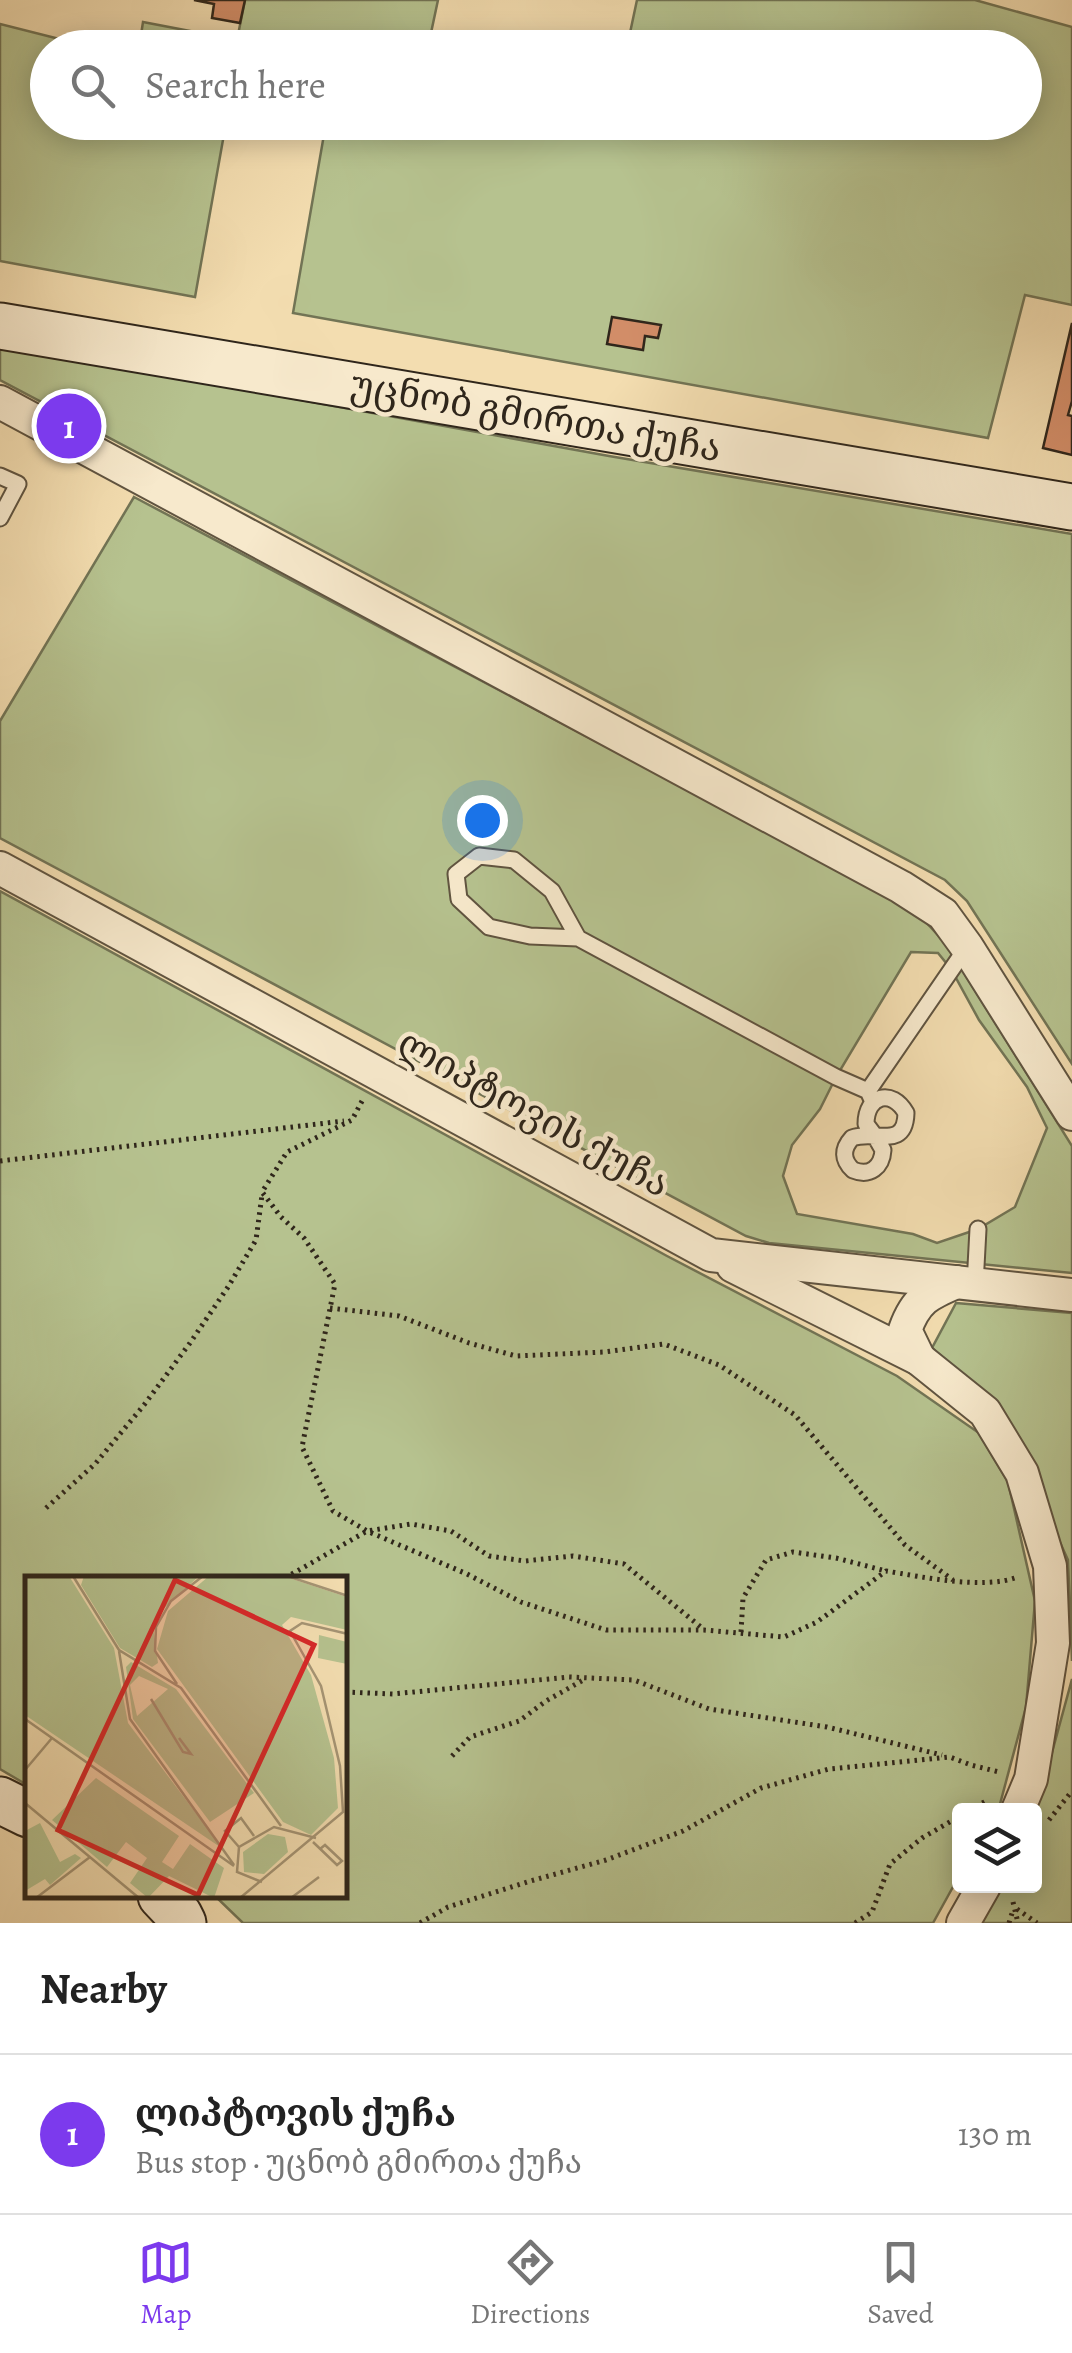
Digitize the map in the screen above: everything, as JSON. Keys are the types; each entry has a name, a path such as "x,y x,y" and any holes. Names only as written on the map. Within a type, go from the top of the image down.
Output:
{"main road":[{"name":"უცნობ გმირთა ქუჩა","path":"0,326 1072,507"},
{"path":"0,1800 25,1812"},
{"path":"163,1898 183,1923"}],"street":[{"path":"0,402 901,886 943,914 1072,1114"},
{"name":"ლიპტოვის ქუჩა","path":"0,868 711,1255 1072,1295"},
{"path":"711,1255 920,1359 985,1412 1022,1473 1050,1566 1053,1643 1031,1779 1031,1803"},
{"path":"920,1359 905,1330 912,1310 932,1293 966,1284"},
{"path":"963,1923 980,1893"}],"lane":[{"path":"0,476 18,484 0,518"},
{"path":"578,938 552,891 514,860 479,856 456,874 459,899 489,927 530,936 578,938 871,1096 888,1097 906,1113 903,1128 890,1137 875,1136 866,1124 871,1096 967,947"},
{"path":"966,1284 978,1229"}],"path":[{"path":"46,1508 95,1464 144,1405 228,1288 256,1240 262,1192 287,1152 352,1120 378,1073"},
{"path":"0,1161 352,1120"},
{"path":"262,1192 281,1218 304,1238 335,1284 302,1447 333,1510 367,1531 521,1602 606,1630 704,1630 784,1637 816,1622 886,1571"},
{"path":"330,1308 400,1316 516,1356 604,1352 664,1344 720,1365 795,1414 905,1545 953,1580"},
{"path":"288,1576 367,1531 411,1524 451,1531 489,1556 524,1561 573,1556 624,1564 704,1630"},
{"path":"740,1633 744,1598 766,1560 793,1552 953,1580 1005,1582 1050,1566"},
{"path":"348,1692 393,1694 569,1677 634,1680 709,1709 827,1727 1031,1779"},
{"path":"452,1756 470,1737 519,1721 587,1678"},
{"path":"420,1923 448,1907 606,1860 683,1831 760,1788 828,1769 950,1757"},
{"path":"1042,1811 1072,1791"},
{"path":"855,1923 872,1912 890,1864 952,1821"},
{"path":"1010,1923 1014,1908"},
{"path":"1014,1908 1018,1923"},
{"path":"1014,1908 1036,1923"}],"green space":[{"path":"245,0 438,0 432,30 239,30"},
{"path":"637,0 975,0 1072,27 1072,305 1025,295 988,438 293,313 323,140 1042,140 1042,30 631,30"},
{"path":"143,22 185,30 142,30"},
{"path":"0,24 30,32 30,140 223,140 195,297 0,261"},
{"path":"0,347 609,456 1072,534 1072,1064 967,901 945,880 0,380"},
{"path":"134,497 896,900 923,919 946,944 1072,1146 1072,1273 769,1243 746,1236 0,838 0,721","holes":["911,952 938,953 1027,1087 1047,1128 1015,1207 978,1229 937,1243 913,1234 797,1214 783,1176 792,1145 820,1109"]},
{"path":"0,891 667,1256 897,1376 979,1433 1008,1482 1035,1601 1026,1707 1000,1803 952,1803 952,1889 933,1923 243,1923 217,1898 348,1898 348,1576 25,1576 25,1784 0,1769"},
{"path":"956,1303 1072,1313 1072,1661 1068,1560 997,1404 932,1348"},
{"path":"1072,1679 1072,1923 982,1923 997,1893 1042,1893 1042,1803 1038,1803"}],"building":[{"path":"194,0 245,0 240,23 212,18 214,4"},
{"path":"612,317 661,325 658,338 645,336 643,350 607,344"},
{"path":"1072,323 1072,401 1068,415 1072,416 1072,455 1043,448"}],"place":[{"name":"ლიპტოვის ქუჩა","path":"69,426"}]}
